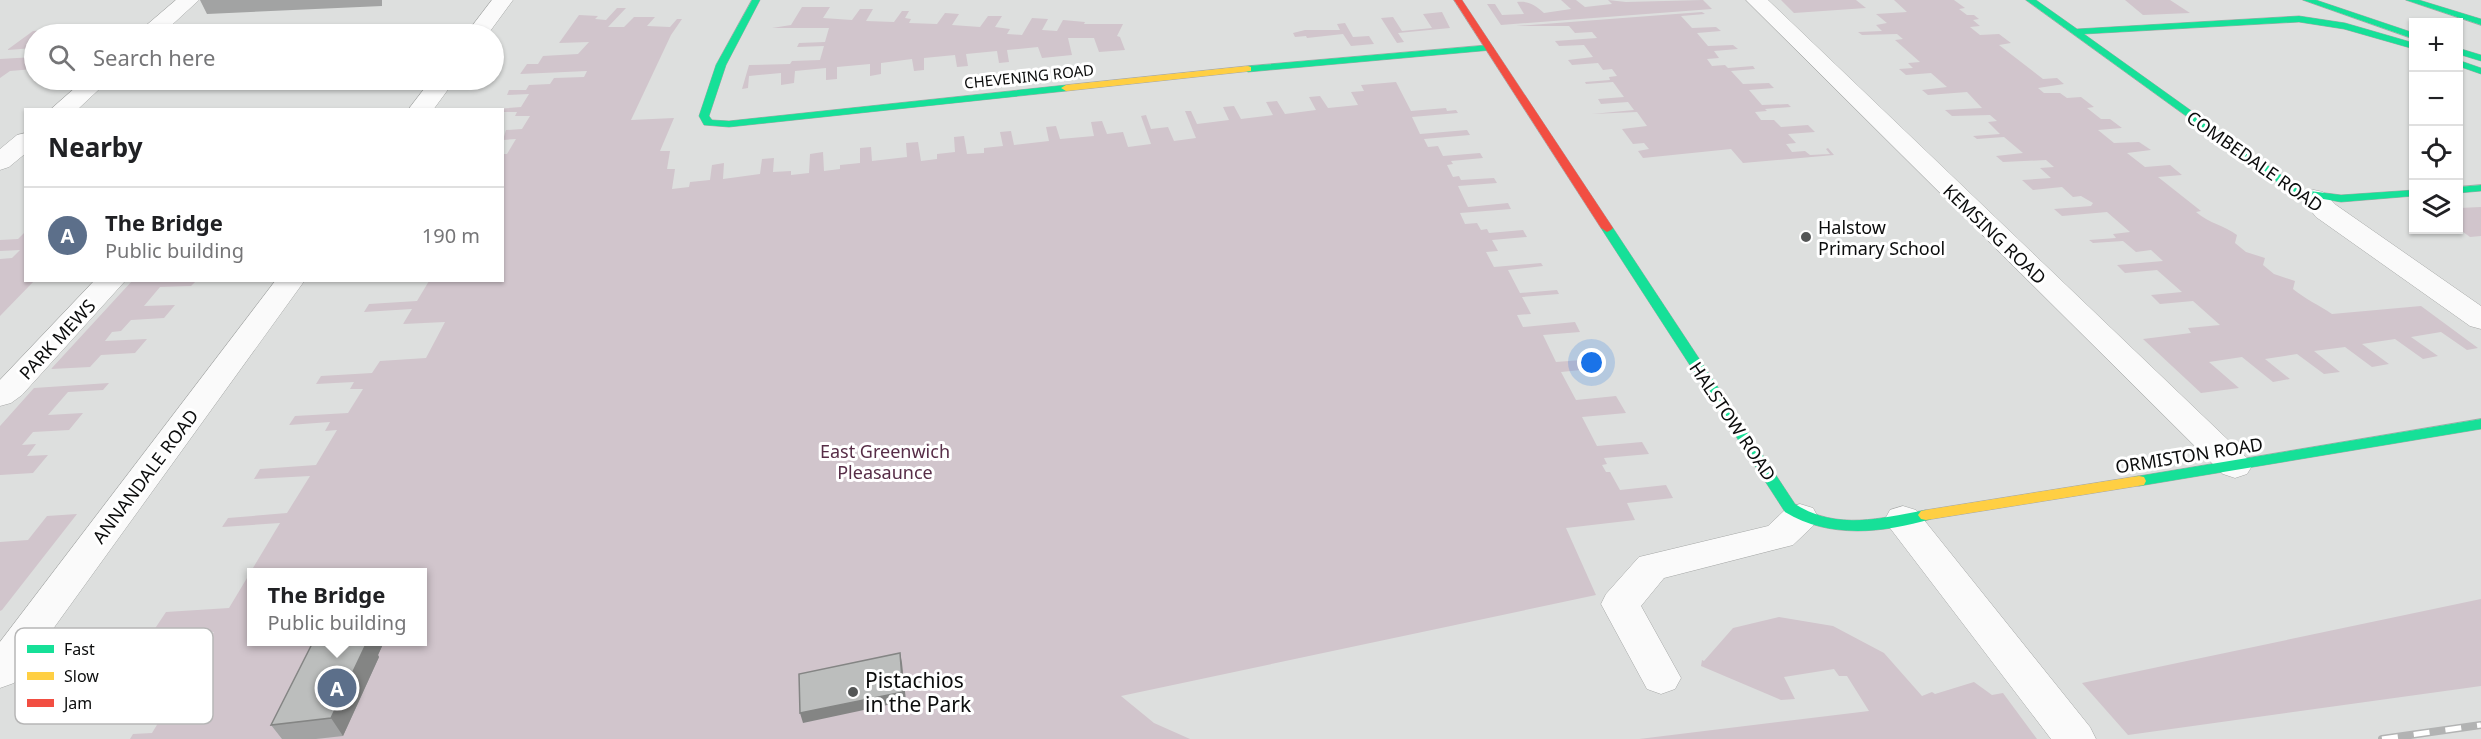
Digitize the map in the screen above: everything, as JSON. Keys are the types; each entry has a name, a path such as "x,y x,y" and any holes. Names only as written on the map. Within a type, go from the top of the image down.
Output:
{"main road":[{"name":"CHEVENING ROAD","path":"756,0 721,65 704,116 708,123 729,124 1306,63 1489,48"},
{"name":"HALSTOW ROAD","path":"1458,0 1771,480 1790,508 1800,517"},
{"name":"COMBEDALE ROAD","path":"2030,0 2298,192 2314,198"},
{"path":"2307,0 2409,34"},
{"path":"2410,0 2481,22"},
{"path":"2452,0 2481,9"},
{"path":"2324,6 2393,47 2409,52"},
{"path":"2074,32 2285,19 2324,21 2409,45"},
{"path":"2463,53 2481,58"},
{"path":"2463,65 2481,71"},
{"path":"2463,190 2481,188"},
{"path":"2314,198 2409,193"},
{"name":"ORMISTON ROAD","path":"1903,519 2481,424"},
{"path":"1800,517 1822,525 1842,527 1903,519"}],"street":[{"path":"161,24 189,0"},
{"path":"485,24 503,0"},
{"name":"KEMSING ROAD","path":"1756,0 2235,466"},
{"path":"64,108 85,90"},
{"path":"422,108 435,90"},
{"path":"0,162 24,142"},
{"name":"COMBEDALE ROAD","path":"2314,198 2326,211 2481,320"},
{"name":"PARK MEWS","path":"0,396 11,388 110,282"},
{"name":"ANNANDALE ROAD","path":"33,628 290,282"},
{"path":"1661,678 1620,604 1652,567 1780,536 1800,517"},
{"path":"1903,519 2075,739"},
{"name":"ANNANDALE ROAD","path":"0,672 15,652"}],"green space":[{"path":"1561,0 1576,0 1585,7 1612,4 1608,0 1626,2 1703,0 1712,9 1501,25 1487,4 1495,4 1502,15 1524,14 1517,2 1532,4 1544,13 1571,9"},
{"path":"1781,0 1856,0 1866,8 1794,13"},
{"path":"1894,0 1954,0 1965,8 1959,9 1979,19 1973,20 1980,26 1970,27 1980,35 1999,34 2011,43 1999,45 2043,79 2057,78 2064,84 2038,88 2044,93 2060,93 2067,98 2081,97 2094,107 2087,108 2101,119 2110,119 2122,128 2098,130 2114,143 2139,142 2151,150 2127,153 2145,167 2170,165 2182,175 2158,177 2201,211 2196,212 2237,235 2235,243 2246,252 2265,258 2263,265 2274,274 2295,281 2293,289 2332,314 2421,306 2478,348 2467,350 2441,332 2411,337 2438,356 2423,359 2395,339 2362,344 2389,364 2372,367 2345,347 2314,351 2340,372 2324,374 2297,354 2265,359 2290,379 2273,382 2242,357 2209,362 2239,388 2201,393 2143,339 2191,333 2188,328 2220,325 2193,301 2160,304 2151,295 2182,292 2157,270 2125,273 2117,265 2163,261 2151,250 2136,252 2123,241 2093,243 2089,240 2116,238 2113,234 2130,232 2107,212 2062,216 2054,209 2091,206 2093,203 2081,196 2073,197 2062,187 2033,190 2022,180 2051,178 2040,168 2054,167 2046,160 2003,162 1996,156 2023,153 2004,137 1977,139 1973,136 2000,134 1988,122 1997,121 1990,115 1952,116 1945,110 1982,108 1967,92 1928,95 1922,90 1947,87 1931,73 1906,75 1899,69 1913,68 1908,63 1920,62 1895,40 1903,39 1897,34 1862,35 1858,32 1882,31 1876,25 1887,23 1876,14 1907,12"},
{"path":"2125,0 2170,0 2190,13 2143,15"},
{"path":"802,7 830,7 823,18 852,20 860,9 873,9 866,21 894,22 902,11 909,11 905,18 911,19 909,23 937,24 945,13 959,14 952,25 980,27 988,16 1002,16 995,27 1010,29 1007,34 1022,35 1032,18 1048,19 1042,30 1057,31 1063,20 1085,22 1084,24 1123,24 1117,36 1120,37 1125,50 1099,52 1094,38 1068,38 1072,55 1042,58 1038,47 1007,50 1009,62 999,63 997,51 966,54 968,66 957,67 955,55 924,58 924,70 914,71 912,59 881,63 881,74 870,76 870,64 837,67 837,79 826,80 826,68 795,71 794,83 781,85 781,73 749,76 748,88 742,89 749,65 790,64 792,61 820,60 824,46 797,47 799,43 825,42 829,28 772,28 791,25"},
{"name":"East Greenwich Pleasaunce","path":"617,8 626,8 608,27 624,27 634,17 655,17 647,26 670,27 677,19 682,19 671,35 631,120 674,118 660,151 670,151 667,169 675,169 672,189 689,187 690,182 710,180 712,165 724,163 723,179 760,174 762,159 774,158 773,172 791,171 791,175 809,173 810,154 823,152 824,171 840,169 840,165 860,163 860,148 871,147 872,161 907,157 906,143 918,142 921,161 937,159 937,154 955,152 954,137 964,136 967,154 984,153 984,148 1003,146 1000,132 1011,131 1014,145 1049,141 1046,127 1056,126 1060,139 1094,136 1091,122 1102,121 1107,134 1123,132 1128,147 1151,144 1141,116 1146,115 1151,129 1168,127 1174,141 1196,138 1185,111 1191,111 1197,124 1229,120 1223,107 1234,106 1241,119 1273,115 1266,102 1277,101 1285,114 1316,110 1309,97 1320,96 1328,108 1358,105 1351,92 1364,91 1361,85 1396,82 1411,111 1446,108 1447,111 1456,110 1458,113 1412,117 1420,134 1467,130 1470,135 1424,139 1428,147 1438,146 1443,156 1480,153 1483,158 1451,161 1453,164 1447,165 1453,177 1459,176 1461,180 1494,178 1497,183 1458,186 1468,207 1508,203 1511,209 1460,213 1465,224 1477,223 1481,230 1487,229 1489,233 1523,230 1527,237 1492,240 1498,251 1486,252 1494,267 1541,263 1543,266 1508,270 1520,293 1557,290 1559,294 1522,297 1531,314 1517,315 1523,327 1575,322 1580,332 1543,335 1556,362 1595,359 1601,368 1561,372 1576,400 1616,396 1626,413 1582,417 1597,446 1642,442 1649,454 1604,458 1607,464 1602,465 1606,472 1610,472 1620,490 1666,485 1673,498 1627,503 1635,520 1566,528 1596,595 1121,696 1154,723 1190,739 130,739 133,734 152,733 157,724 213,724 213,628 155,628 166,612 229,608 247,578 247,646 427,646 427,568 253,568 280,523 222,527 228,518 287,513 310,476 254,479 260,469 316,465 337,430 325,431 330,422 289,425 295,416 348,413 363,389 350,389 354,382 316,384 321,376 372,373 380,361 426,358 445,322 403,324 412,309 364,312 369,304 417,301 428,282 504,282 504,154 507,154 516,139 504,140 504,137 506,130 522,129 530,116 515,116 517,112 504,112 504,108 521,107 529,94 507,95 509,90 526,90 529,85 550,84 554,78 584,77 587,71 520,74 527,64 538,64 543,56 578,54 589,42 559,43 579,15 598,16 595,19 606,20"},
{"path":"1442,12 1450,28 1398,33 1404,42 1397,43 1381,18 1393,17 1402,31 1432,28 1423,14"},
{"path":"1702,12 1705,14 1681,16 1692,28 1716,27 1721,31 1697,33 1708,46 1733,45 1738,49 1714,51 1719,58 1707,59 1712,66 1725,65 1728,68 1753,66 1755,69 1731,71 1743,84 1769,83 1774,88 1749,90 1762,105 1788,104 1791,107 1755,112 1761,120 1774,120 1781,127 1808,125 1815,132 1788,134 1796,143 1786,144 1792,152 1805,151 1810,155 1830,154 1826,149 1828,148 1834,155 1743,163 1731,149 1643,158 1638,151 1649,149 1644,143 1633,144 1622,129 1647,126 1637,112 1592,114 1634,110 1628,102 1601,104 1598,99 1624,97 1613,82 1586,84 1585,82 1610,80 1609,77 1617,76 1612,69 1603,70 1598,63 1572,65 1568,60 1593,57 1584,45 1559,46 1555,41 1597,38 1592,32 1575,33 1569,26 1516,26"},
{"path":"1345,23 1353,37 1369,36 1374,44 1351,46 1343,34 1307,38 1306,36 1295,37 1293,33 1305,30 1340,30 1337,24"},
{"path":"24,38 24,49 7,50"},
{"path":"24,58 24,70 10,71 0,78 0,59"},
{"path":"2481,207 2481,236 2470,237 2463,232 2463,208"},
{"path":"24,233 24,282 33,282 0,316 0,259 12,258 20,250 0,251 0,240 18,239"},
{"path":"131,282 195,282 191,286 160,287 144,306 175,305 164,318 131,320 121,331 112,332 105,341 147,339 135,353 101,355 90,367 51,369"},
{"path":"109,383 103,390 68,392 48,415 83,413 69,430 33,432 22,445 36,444 27,456 48,455 33,473 0,475 0,426 34,388"},
{"path":"77,514 0,611 0,542 28,540 47,516"},
{"path":"2481,599 2481,686 2128,735 2082,683"},
{"path":"1779,617 1833,626 1884,653 1922,696 1974,682 1992,695 2003,693 2037,739 1639,739 1869,711 1847,676 1839,676 1834,669 1784,677 1795,699 1781,700 1701,666 1702,660 1704,661 1733,628"}],"building":[{"path":"311,646 365,646 331,718 271,725"},
{"name":"Pistachios in the Park","path":"900,653 903,692 800,713 799,674"}],"railway":[{"path":"2382,739 2481,725"}],"traffic: fast":[{"path":"756,0 721,65 704,116 708,123 729,124 1066,88"},
{"path":"2030,0 2298,192 2341,199 2409,194"},
{"path":"2307,0 2409,34"},
{"path":"2410,0 2481,22"},
{"path":"2074,32 2299,19 2345,26 2409,45"},
{"path":"1248,69 1489,48"},
{"path":"2463,53 2481,58"},
{"path":"2463,65 2481,71"},
{"path":"2463,190 2481,188"},
{"path":"1607,228 1790,508 1805,517 1838,526 1873,524 1926,515"},
{"path":"2139,481 2481,424"}],"traffic: slow":[{"path":"1066,88 1248,69"},
{"path":"1926,515 2139,481"}],"traffic: jam":[{"path":"1458,0 1607,228"}],"place":[{"name":"Halstow Primary School","path":"1806,237"},
{"name":"The Bridge","path":"337,688"},
{"name":"Pistachios in the Park","path":"853,692"}]}
